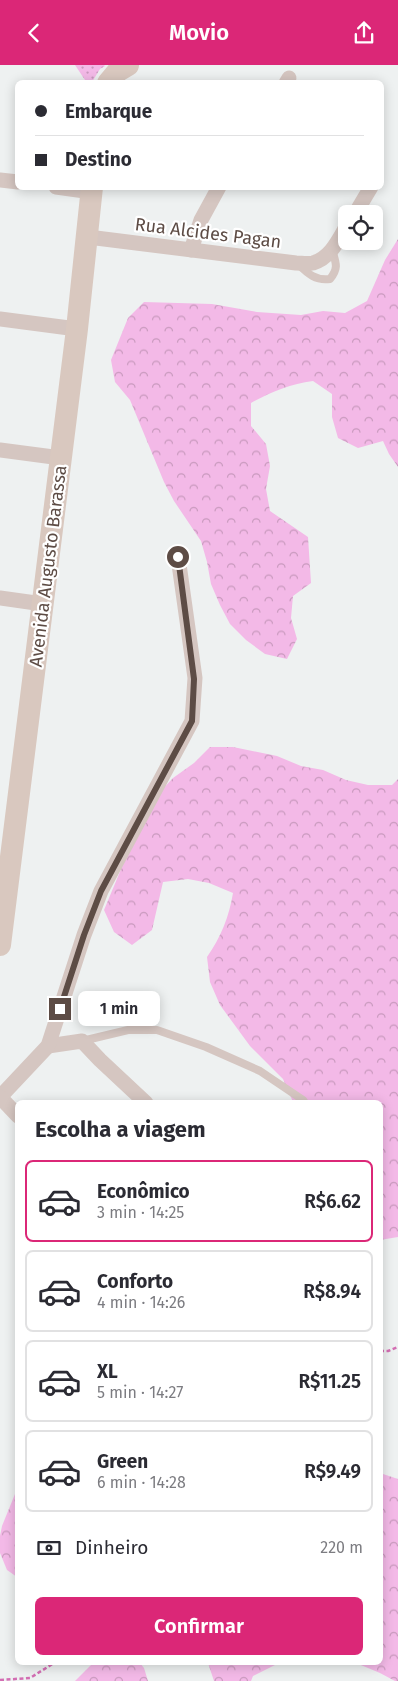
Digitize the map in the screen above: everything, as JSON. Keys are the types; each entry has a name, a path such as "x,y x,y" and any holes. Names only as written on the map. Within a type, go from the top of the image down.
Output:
{"street":[{"path":"110,80 118,71 128,65"},
{"path":"0,180 15,182"},
{"name":"Avenida Augusto Barassa","path":"0,945 77,329 92,190"},
{"path":"191,250 201,220 217,190"},
{"path":"360,205 369,190"},
{"name":"Rua Alcides Pagan","path":"88,237 296,263 312,263 327,254"},
{"path":"327,254 338,238"},
{"path":"0,319 77,329"},
{"path":"0,450 61,457"},
{"path":"15,1113 0,1097 48,1046 84,935 101,891 192,721 194,679 178,557"},
{"path":"0,598 43,604"},
{"path":"48,1046 82,1041 143,1100"}],"lane":[{"path":"296,263 309,275 322,280 330,279 336,273 337,265 327,254"},
{"path":"82,1041 128,1030 157,1030 206,1047 260,1071 303,1100"}],"path":[{"path":"383,1351 398,1347"},
{"path":"0,1680 30,1678 51,1665"}],"green space":[{"path":"75,65 105,66 100,69 93,80 85,80"},
{"path":"398,239 398,467 383,441 358,448 338,438 332,417 332,394 313,381 281,389 251,403 251,426 266,444 270,466 266,489 270,511 308,537 311,583 293,596 291,618 297,639 287,659 265,654 246,640 230,624 220,605 211,584 201,541 174,501 164,482 130,400 115,382 111,360 128,318 144,302 212,304 257,312 301,315 323,311 345,313 367,301 385,260"},
{"path":"210,747 233,747 277,756 301,766 323,770 346,780 368,785 392,785 398,779 398,1237 383,1240 383,1100 292,1100 283,1079 250,1046 220,1005 210,982 207,957 224,927 233,893 209,883 188,879 163,882 152,930 132,945 114,932 104,910 134,838 157,795 173,778 194,763"},
{"path":"383,1474 398,1479 398,1681 361,1665 383,1665"},
{"path":"15,1494 15,1576 7,1570 0,1553 2,1526"},
{"path":"91,1665 142,1665 148,1681 75,1681"},
{"path":"209,1665 275,1665 253,1676 251,1681 214,1681"}],"route":[{"path":"60,1009 84,935 101,891 192,721 194,679 178,557"}]}
